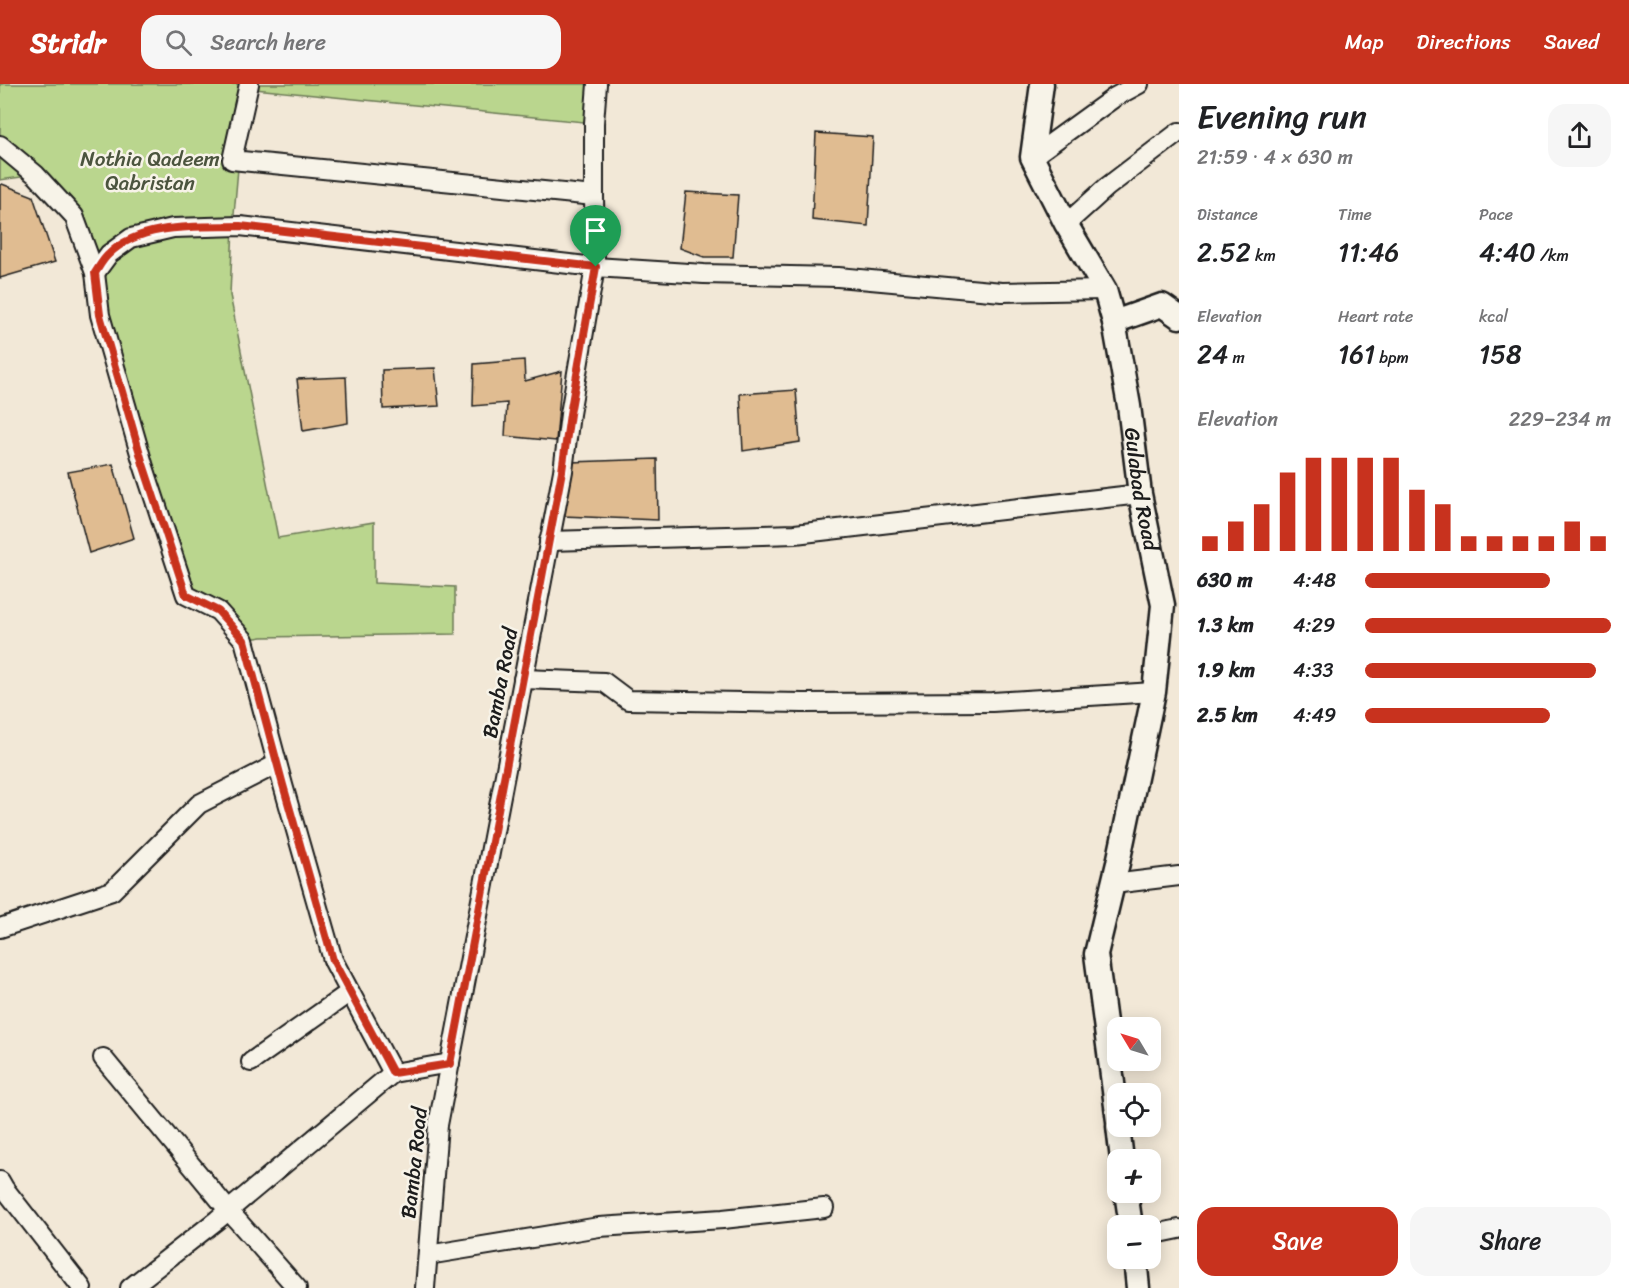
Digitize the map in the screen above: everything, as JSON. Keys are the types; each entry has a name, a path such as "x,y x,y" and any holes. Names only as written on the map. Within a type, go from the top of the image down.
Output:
{"street":[{"path":"249,84 232,160 594,196"},
{"name":"Bamba Road","path":"425,1288 438,1125 562,471 596,267 594,123 597,84"},
{"path":"1032,157 1042,84"},
{"path":"1032,157 1114,97 1139,84"},
{"path":"1066,224 1107,187 1179,132"},
{"path":"0,145 36,175 74,216 95,273 100,315 143,464 186,595 218,611 244,640 333,960 393,1073"},
{"name":"Gulabad Road","path":"1032,157 1066,224 1105,290 1114,322 1129,406 1140,494 1163,605 1154,692 1096,954 1113,1083"},
{"path":"95,273 109,254 131,238 173,228 240,226 596,267 704,274 838,277 1002,292 1105,290"},
{"path":"1114,322 1162,304 1177,313"},
{"path":"549,541 795,534 1140,494"},
{"path":"523,679 604,682 628,700 803,703 992,702 1154,692"},
{"path":"0,928 112,891 199,804 277,764"},
{"path":"1113,884 1179,876"},
{"path":"251,1062 350,992"},
{"path":"103,1058 229,1211 297,1288"},
{"path":"130,1288 229,1211 393,1073 450,1064"},
{"path":"0,1181 82,1288"},
{"path":"428,1255 599,1227 723,1219 824,1208"},
{"path":"1161,1233 1179,1229"},
{"path":"1136,1269 1138,1288"}],"green space":[{"name":"Nothia Qadeem Qabristan","path":"0,84 597,84 594,123 245,88 233,226 230,295 278,538 374,522 374,583 455,587 455,634 262,637 244,640 186,595 74,216 36,175 0,180"}],"building":[{"path":"816,133 873,137 868,226 812,220"},
{"path":"0,185 33,196 55,262 0,278"},
{"path":"686,192 738,195 733,257 704,257 680,248"},
{"path":"524,360 525,381 562,371 556,441 505,436 507,403 473,406 474,364"},
{"path":"435,368 439,406 383,409 382,370"},
{"path":"346,377 348,423 303,431 297,379"},
{"path":"796,390 800,442 743,451 740,394"},
{"path":"657,459 658,520 563,516 571,462"},
{"path":"113,464 134,538 89,553 68,472"}],"route":[{"path":"240,226 596,267 562,471 450,1064 393,1073 333,960 244,640 218,611 186,595 143,464 100,315 95,273 109,254 131,238 173,228 240,226"}]}
